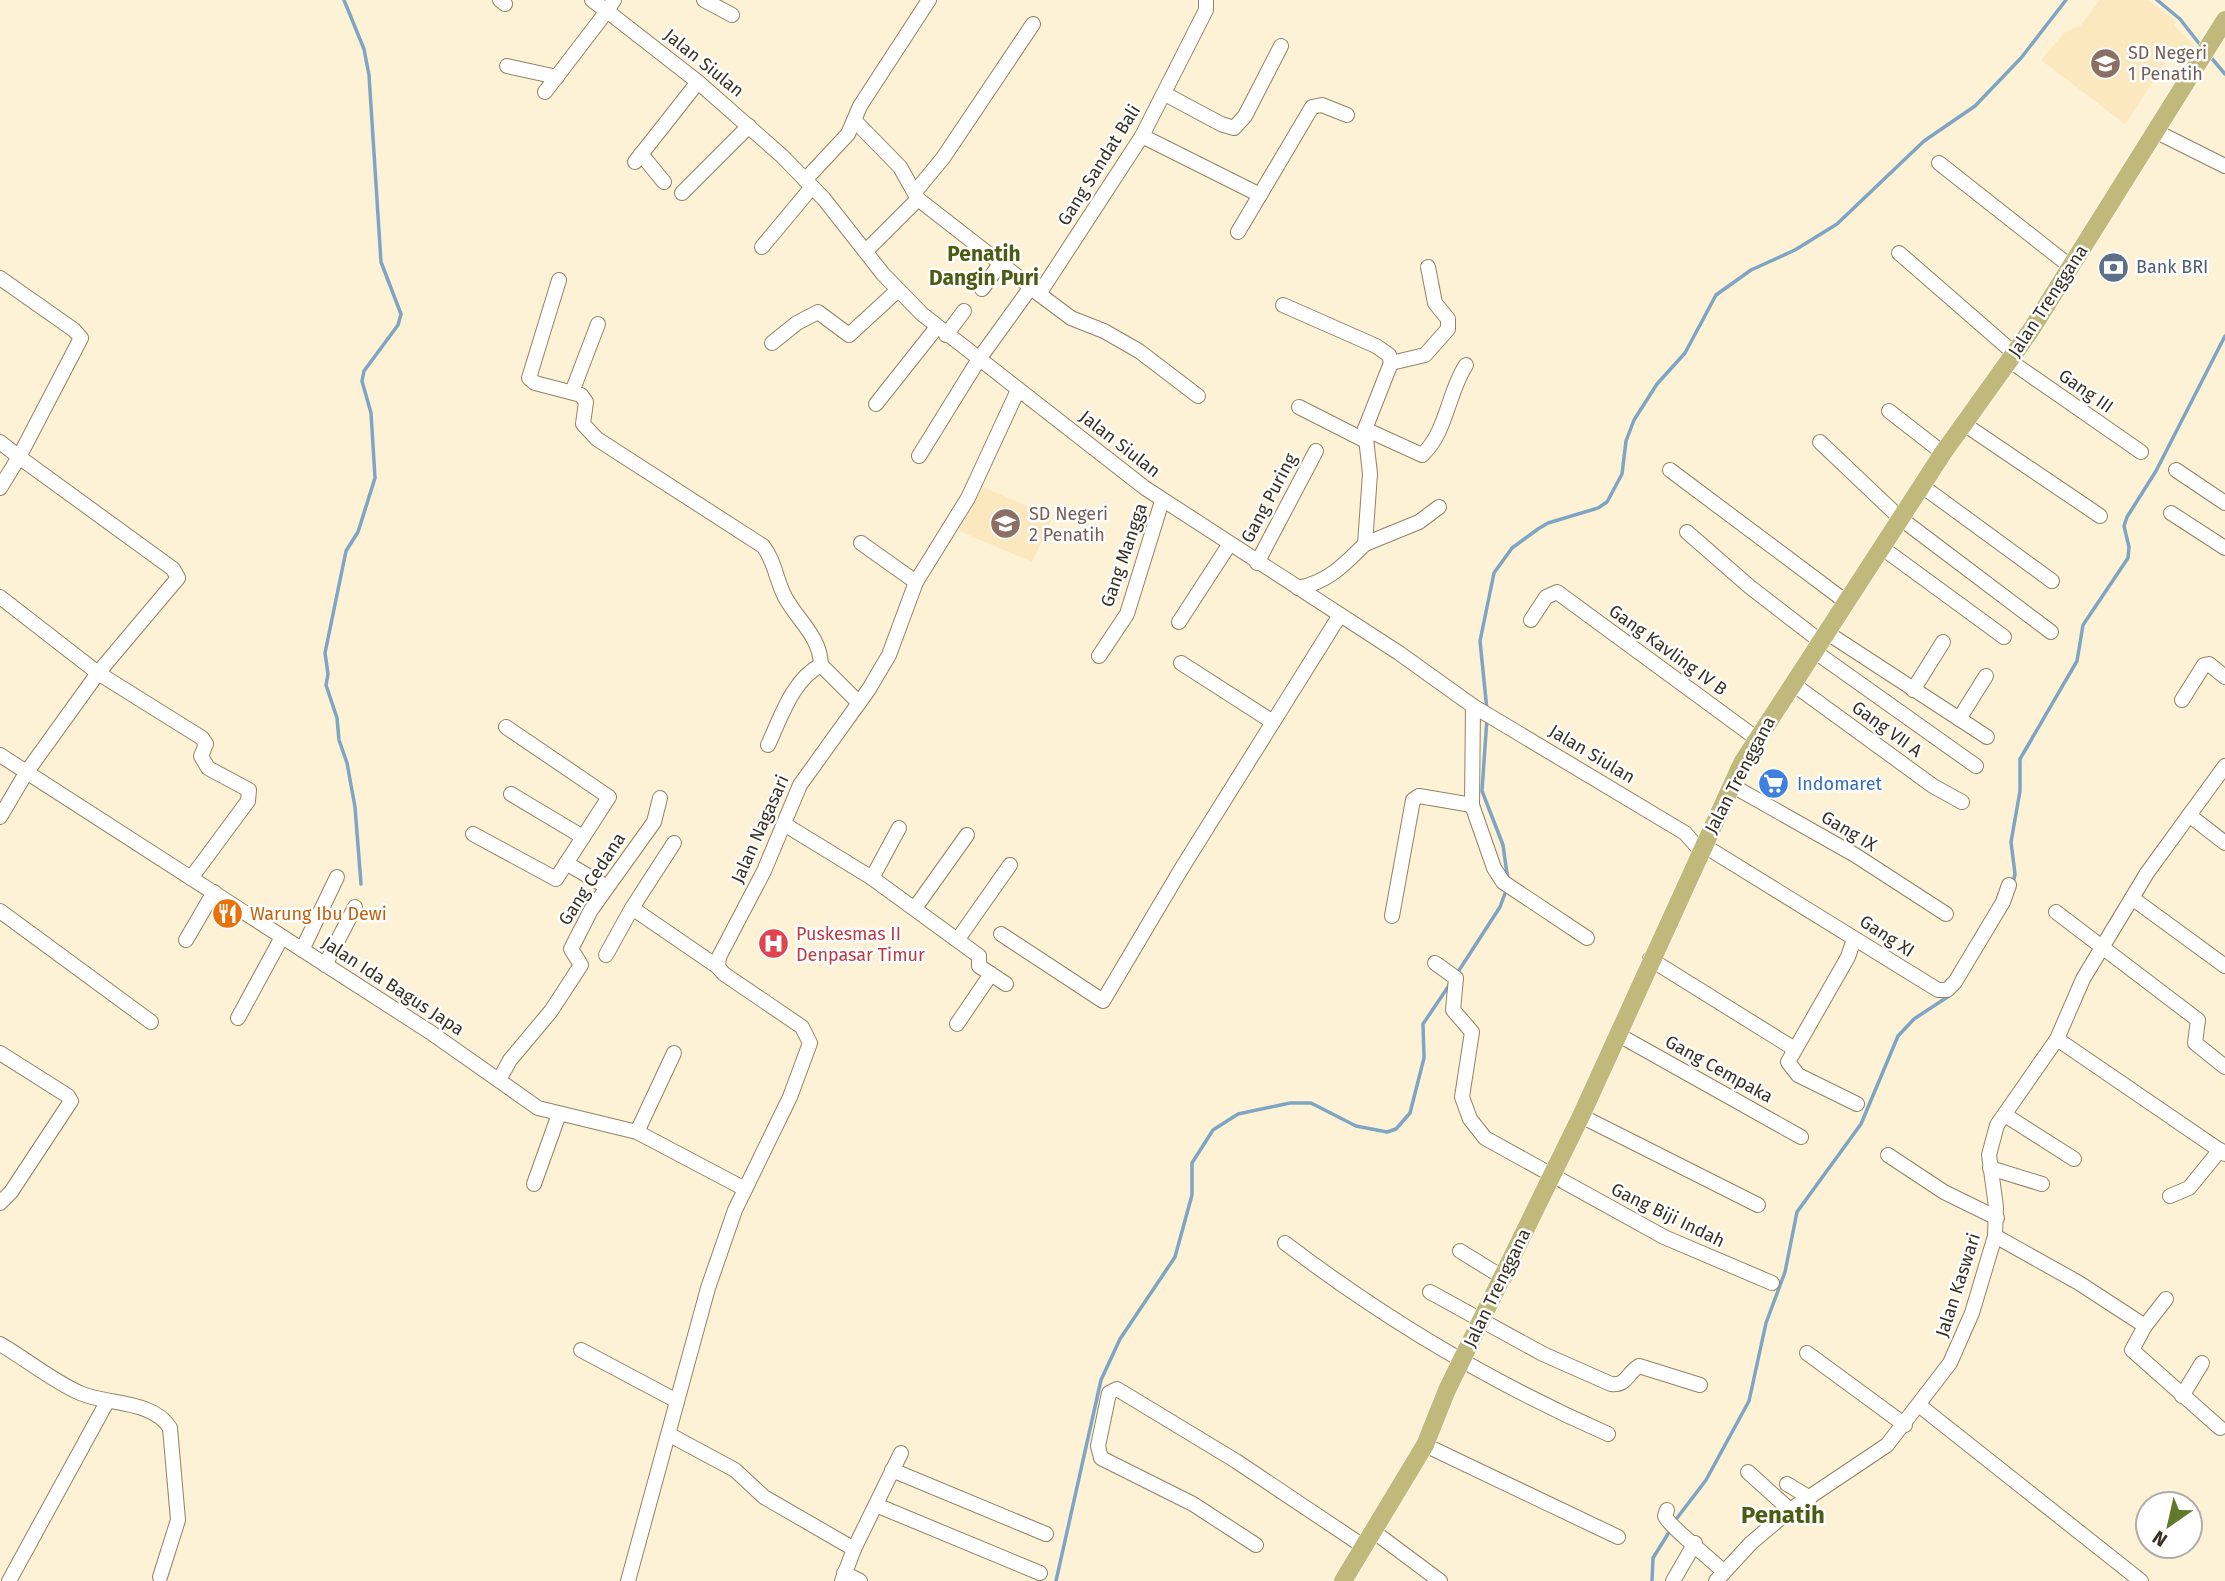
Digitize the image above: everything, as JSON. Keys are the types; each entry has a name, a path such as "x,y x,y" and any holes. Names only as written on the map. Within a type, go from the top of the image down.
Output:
{"main road":[{"name":"Jalan Trenggana","path":"1343,1581 1425,1445 1461,1362 1581,1116 1731,785 1756,738 1943,453 2012,358 2225,20"}],"street":[{"name":"Jalan Siulan","path":"592,0 611,6 749,126 809,183 898,290 942,331 1163,501 1474,706 1703,845"},
{"path":"704,0 732,15"},
{"path":"762,247 837,148 855,121 860,106 929,0"},
{"name":"Gang Sandat Bali","path":"919,456 979,359 1035,290 1142,136 1206,10 1206,0"},
{"path":"545,92 611,6"},
{"path":"866,251 916,196 1033,23"},
{"path":"1165,94 1221,124 1234,128 1245,116 1281,46"},
{"path":"507,66 557,77"},
{"path":"664,182 638,158 698,82"},
{"path":"1238,232 1312,107 1322,105 1347,115"},
{"path":"855,121 900,167 916,196 1000,264 1071,318 1104,331 1139,351 1198,396"},
{"path":"682,193 749,126"},
{"path":"2155,131 2225,166"},
{"path":"1142,136 1260,195"},
{"path":"1939,163 2071,267"},
{"name":"Gang III","path":"1899,253 2012,358 2141,452"},
{"path":"982,289 1000,264"},
{"path":"1391,363 1425,355 1448,329 1448,319 1435,303 1428,267"},
{"path":"0,278 74,330 81,338 0,488"},
{"path":"559,281 529,378 535,383 572,392 584,398 583,424 597,439 763,545 774,564 783,594 817,644 821,665 859,703"},
{"path":"772,343 797,323 818,312 849,335 898,290"},
{"path":"1283,305 1376,346 1389,355 1391,363 1365,435 1370,474 1365,544"},
{"path":"876,404 942,331 964,312"},
{"path":"572,392 598,324"},
{"path":"1299,407 1422,455 1446,414 1454,384 1466,365"},
{"name":"Jalan Nagasari","path":"718,967 719,957 807,773 859,703 889,655 916,582 968,498 1018,390"},
{"path":"1889,411 1943,453"},
{"path":"1964,424 2100,516"},
{"path":"0,442 178,574 177,583 98,673 26,773 0,817"},
{"path":"1820,442 1900,518 2051,632"},
{"name":"Gang Puring","path":"1257,563 1316,451"},
{"path":"1670,470 1845,601"},
{"path":"2176,470 2225,503"},
{"path":"1922,486 2052,581"},
{"name":"Gang Mangga","path":"1099,656 1127,614 1163,501"},
{"path":"1303,591 1335,575 1365,544 1419,522 1439,508"},
{"path":"2171,513 2225,548"},
{"path":"1687,532 1750,587 1976,766"},
{"path":"861,543 916,582"},
{"path":"1179,622 1229,545"},
{"path":"1881,547 2004,637"},
{"name":"Gang Kavling IV B","path":"1531,620 1546,597 1557,593 1756,738"},
{"path":"0,597 98,673 202,738 206,744 201,757 204,765 249,790 248,801 191,878"},
{"path":"1000,934 1103,1001 1273,722 1335,612"},
{"path":"1820,641 1913,690 1987,737"},
{"path":"1913,690 1943,642"},
{"path":"1181,663 1273,722"},
{"path":"2182,700 2205,664 2225,677"},
{"path":"768,745 801,682 810,670 821,665"},
{"path":"1959,719 1986,676"},
{"name":"Gang VII A","path":"1793,684 1901,763 1962,802"},
{"path":"1474,706 1472,804 1494,868 1509,888 1587,938"},
{"path":"473,834 556,879 609,797 506,727"},
{"name":"Jalan Ida Bagus Japa","path":"0,755 325,965 499,1080 528,1103 559,1114 637,1132 746,1189"},
{"name":"Jalan Kaswari","path":"1721,1577 1751,1543 1790,1510 1878,1453 1920,1406 1957,1352 1972,1313 1995,1236 1997,1218 1990,1147 2004,1115 2057,1038 2083,979 2132,898 2225,766"},
{"name":"Gang IX","path":"1731,785 1855,855 1946,914"},
{"path":"511,794 583,837"},
{"path":"1392,916 1413,800 1419,796 1472,804"},
{"name":"Gang Cedana","path":"499,1080 510,1060 551,1011 581,965 571,949 607,887 654,822 660,798"},
{"path":"2189,815 2225,844"},
{"path":"784,824 915,908 979,956 979,965 1006,984"},
{"path":"872,878 899,828"},
{"path":"915,908 967,835"},
{"path":"606,955 632,908 674,843"},
{"name":"Gang XI","path":"1703,845 1930,986 1947,990 2003,902 2009,885"},
{"path":"566,863 607,887"},
{"path":"958,939 1010,865"},
{"path":"302,950 337,877"},
{"path":"186,940 214,892"},
{"path":"2132,898 2225,965"},
{"path":"325,965 355,907"},
{"path":"628,1581 708,1288 746,1189 790,1097 809,1038 802,1027 632,908"},
{"path":"0,911 151,1021"},
{"path":"2056,912 2198,1020 2195,1043 2225,1067"},
{"path":"237,1018 282,937"},
{"path":"1854,939 1848,957 1793,1048 1788,1062 1792,1072 1857,1104"},
{"path":"1650,959 1793,1048"},
{"name":"Gang Biji Indah","path":"1435,963 1448,969 1456,978 1453,1010 1472,1032 1462,1091 1470,1119 1485,1138 1664,1237 1772,1283"},
{"path":"957,1024 991,974"},
{"name":"Gang Cempaka","path":"1617,1034 1801,1137"},
{"path":"2057,1038 2222,1152 2189,1188 2170,1196"},
{"path":"637,1132 674,1054"},
{"path":"0,1203 11,1192 71,1101 68,1096 1,1056"},
{"path":"534,1184 559,1114"},
{"path":"2004,1115 2074,1159"},
{"path":"1581,1116 1758,1205"},
{"path":"1888,1156 1944,1192 1997,1218"},
{"path":"1990,1168 2042,1184"},
{"path":"1995,1236 2079,1283 2145,1326"},
{"path":"1284,1243 1369,1305 1461,1362 1608,1434"},
{"path":"1460,1251 1504,1278"},
{"path":"1430,1292 1543,1354 1611,1384 1619,1385 1627,1380 1639,1366 1700,1385"},
{"path":"2166,1298 2145,1326 2132,1350 2220,1428"},
{"path":"0,1344 78,1393 150,1410 159,1414 170,1428 178,1520 160,1577"},
{"path":"581,1350 677,1401"},
{"path":"1807,1353 1905,1425"},
{"path":"2182,1396 2202,1363"},
{"path":"1256,1545 1193,1504 1101,1458 1098,1446 1109,1393 1117,1389 1440,1581"},
{"path":"9,1581 107,1402"},
{"path":"1920,1406 2141,1581"},
{"path":"670,1435 735,1470 764,1497 855,1549"},
{"path":"1425,1445 1618,1537"},
{"path":"860,1581 843,1577 901,1453"},
{"path":"892,1470 1046,1534"},
{"path":"1748,1472 1790,1510"},
{"path":"1787,1485 1810,1498"},
{"path":"876,1505 1040,1573"},
{"path":"1672,1522 1695,1543 1721,1577"},
{"path":"1673,1581 1695,1543"}],"shaded area":[{"name":"SD Negeri 1 Penatih","path":"2100,0 2148,0 2176,21 2174,25 2196,48 2184,66 2169,57 2125,124 2041,60 2064,33 2081,25"},
{"name":"SD Negeri 2 Penatih","path":"983,487 1053,517 1032,562 959,531"}],"waterway":[{"path":"344,0 364,49 369,75 381,262 401,314 398,325 364,371 362,381 371,413 375,478 358,532 346,551 325,653 328,674 326,685 337,718 339,740 347,763 355,807 361,884"},
{"path":"1487,710 1480,641 1494,573 1512,548 1538,529 1548,523 1598,508 1607,502 1622,474 1626,441 1634,420 1657,384 1685,353 1716,295 1751,270 1795,250 1837,224 1924,141 1975,106 2021,58 2066,0"},
{"path":"2157,0 2180,19 2201,46"},
{"path":"2208,54 2225,74"},
{"path":"2013,883 2015,874 2011,842 2020,791 2020,759 2077,661 2083,625 2128,558 2129,547 2124,526 2127,517 2156,471 2225,336"},
{"path":"1487,718 1482,791 1503,845 1508,881"},
{"path":"1456,975 1500,907 1507,888"},
{"path":"1056,1581 1101,1380 1120,1339 1175,1257 1192,1195 1192,1163 1213,1130 1238,1114 1290,1103 1311,1103 1356,1126 1387,1132 1396,1129 1410,1113 1424,1058 1423,1024 1450,984"},
{"path":"1674,1522 1706,1480 1749,1401 1766,1323 1785,1272 1797,1212 1861,1124 1898,1036 1914,1019 1949,996"},
{"path":"1652,1581 1653,1558 1671,1529"}],"place":[{"name":"SD Negeri 1 Penatih","path":"2105,63"},
{"name":"Bank BRI","path":"2113,267"},
{"name":"SD Negeri 2 Penatih","path":"1006,524"},
{"name":"Indomaret","path":"1774,784"},
{"name":"Warung Ibu Dewi","path":"227,914"},
{"name":"Puskesmas II Denpasar Timur","path":"773,944"}],"district":[{"name":"Penatih Dangin Puri","path":"984,266"},
{"name":"Penatih","path":"1783,1515"}]}
